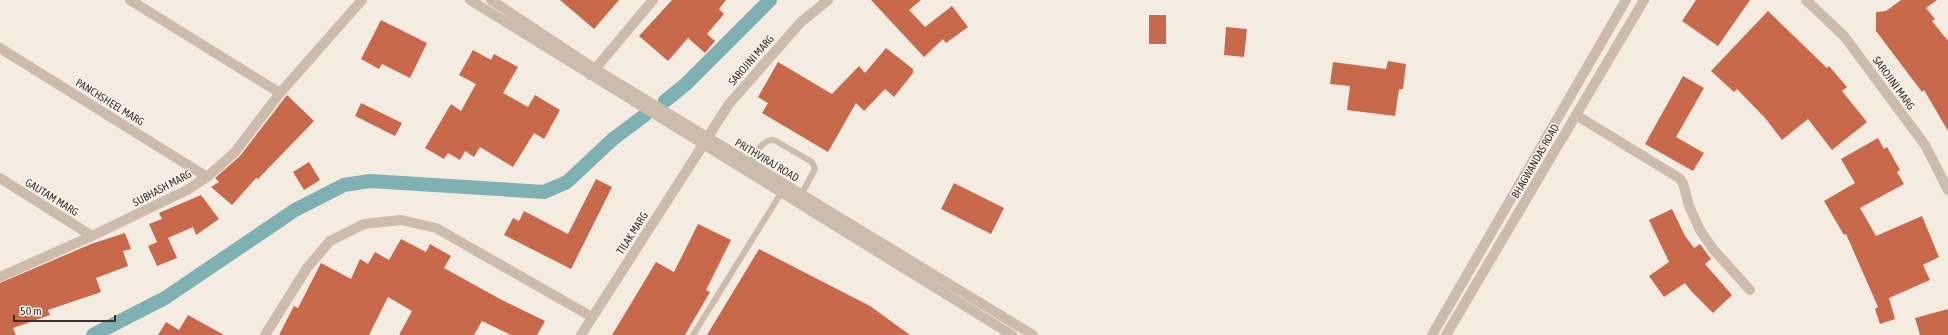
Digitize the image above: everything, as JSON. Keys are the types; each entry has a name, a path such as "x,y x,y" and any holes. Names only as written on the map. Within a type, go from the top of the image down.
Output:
{"street":[{"path":"130,0 280,93"},
{"name":"SUBHASH MARG","path":"0,277 92,236 187,190 207,176 235,152 280,93 362,0"},
{"name":"PRITHVIRAJ ROAD","path":"470,0 592,72 800,199 1033,335"},
{"name":"PRITHVIRAJ ROAD","path":"491,0 592,72"},
{"path":"592,72 653,0"},
{"name":"SAROJINI MARG","path":"705,141 734,98 801,22 828,0"},
{"name":"BHAGWANDAS ROAD","path":"1432,335 1626,0"},
{"name":"BHAGWANDAS ROAD","path":"1446,335 1644,0"},
{"name":"SAROJINI MARG","path":"1806,0 1844,36 1924,145 1948,190"},
{"name":"PANCHSHEEL MARG","path":"0,48 207,176"},
{"path":"1576,114 1679,178 1683,182 1689,206 1700,230 1713,249 1750,290"},
{"name":"TILAK MARG","path":"581,335 705,141"},
{"name":"PRITHVIRAJ ROAD","path":"747,167 781,193 800,199 1012,335"},
{"name":"GAUTAM MARG","path":"1,180 92,236"},
{"path":"265,335 307,268 330,241 364,224 400,220 436,228 592,317"}],"lane":[{"path":"747,167 761,146 770,140 774,140 812,162 815,169 800,199"},
{"path":"693,335 781,193"}],"building":[{"path":"560,0 619,0 594,29"},
{"path":"672,0 726,0 719,9 724,14 707,34 715,41 705,53 688,38 668,61 639,36"},
{"path":"871,0 921,0 909,10 925,27 952,6 968,27 946,43 943,39 924,57"},
{"path":"1696,0 1750,0 1718,46 1682,21"},
{"path":"1901,0 1937,0 1926,8 1935,19 1932,21 1948,41 1948,131 1924,90 1922,92 1876,31 1876,12 1886,11"},
{"path":"1768,11 1827,68 1829,66 1847,87 1842,91 1867,122 1832,150 1808,119 1782,140 1766,119 1737,89 1734,92 1711,71"},
{"path":"1149,15 1166,15 1166,44 1149,44"},
{"path":"381,20 427,43 410,78 382,64 379,69 361,59"},
{"path":"1226,27 1247,29 1244,57 1224,55"},
{"path":"886,48 913,69 913,73 894,97 885,89 864,111 856,103 828,152 762,113 768,103 758,97 778,62 832,94 859,66 865,73"},
{"path":"473,50 491,60 494,54 518,67 503,93 528,107 535,95 560,110 544,139 534,133 513,167 480,147 474,157 465,151 460,160 448,153 444,159 425,148 451,104 461,111 476,84 459,75"},
{"path":"1388,61 1406,64 1403,89 1399,89 1395,116 1347,110 1350,86 1330,84 1333,62 1386,69"},
{"path":"1683,76 1704,88 1676,137 1704,153 1693,171 1645,144"},
{"path":"287,95 314,121 258,179 256,178 232,205 211,187 219,182 215,178 240,156"},
{"path":"361,103 402,123 395,136 355,116"},
{"path":"1878,138 1884,149 1887,147 1900,170 1897,172 1904,184 1860,208 1876,236 1922,216 1939,257 1923,265 1930,280 1889,298 1895,319 1880,324 1875,309 1878,307 1846,234 1844,235 1824,201 1855,183 1841,159"},
{"path":"309,162 320,180 304,190 293,172"},
{"path":"596,179 612,187 571,269 504,235 513,218 519,221 524,211 568,234"},
{"path":"954,183 1004,208 991,234 941,209"},
{"path":"201,195 219,219 196,235 193,227 168,238 177,258 157,266 148,246 157,242 149,224 162,219 159,213"},
{"path":"1672,209 1685,236 1694,248 1700,244 1711,259 1705,264 1732,295 1713,313 1685,283 1664,297 1649,276 1669,262 1649,220"},
{"path":"698,224 731,240 706,290 710,292 685,335 612,335 656,262 674,272"},
{"path":"125,233 131,249 123,251 128,266 96,278 101,292 48,310 50,315 13,328 16,335 0,335 0,283 91,244"},
{"path":"401,239 426,252 430,244 451,256 444,268 500,299 545,321 537,335 511,335 482,321 474,335 399,335 412,311 388,297 369,335 279,335 294,306 298,308 321,263 351,279 360,259 368,264 375,252 389,260"},
{"path":"759,249 870,306 910,335 707,335"},
{"path":"1948,309 1948,335 1920,335 1915,318"},
{"path":"188,315 224,335 158,335 166,322 179,330"}],"waterway":[{"path":"665,101 686,84 770,0"},
{"path":"93,335 165,298 295,210 344,185 370,181 544,192 567,182 613,139 645,115"}]}
